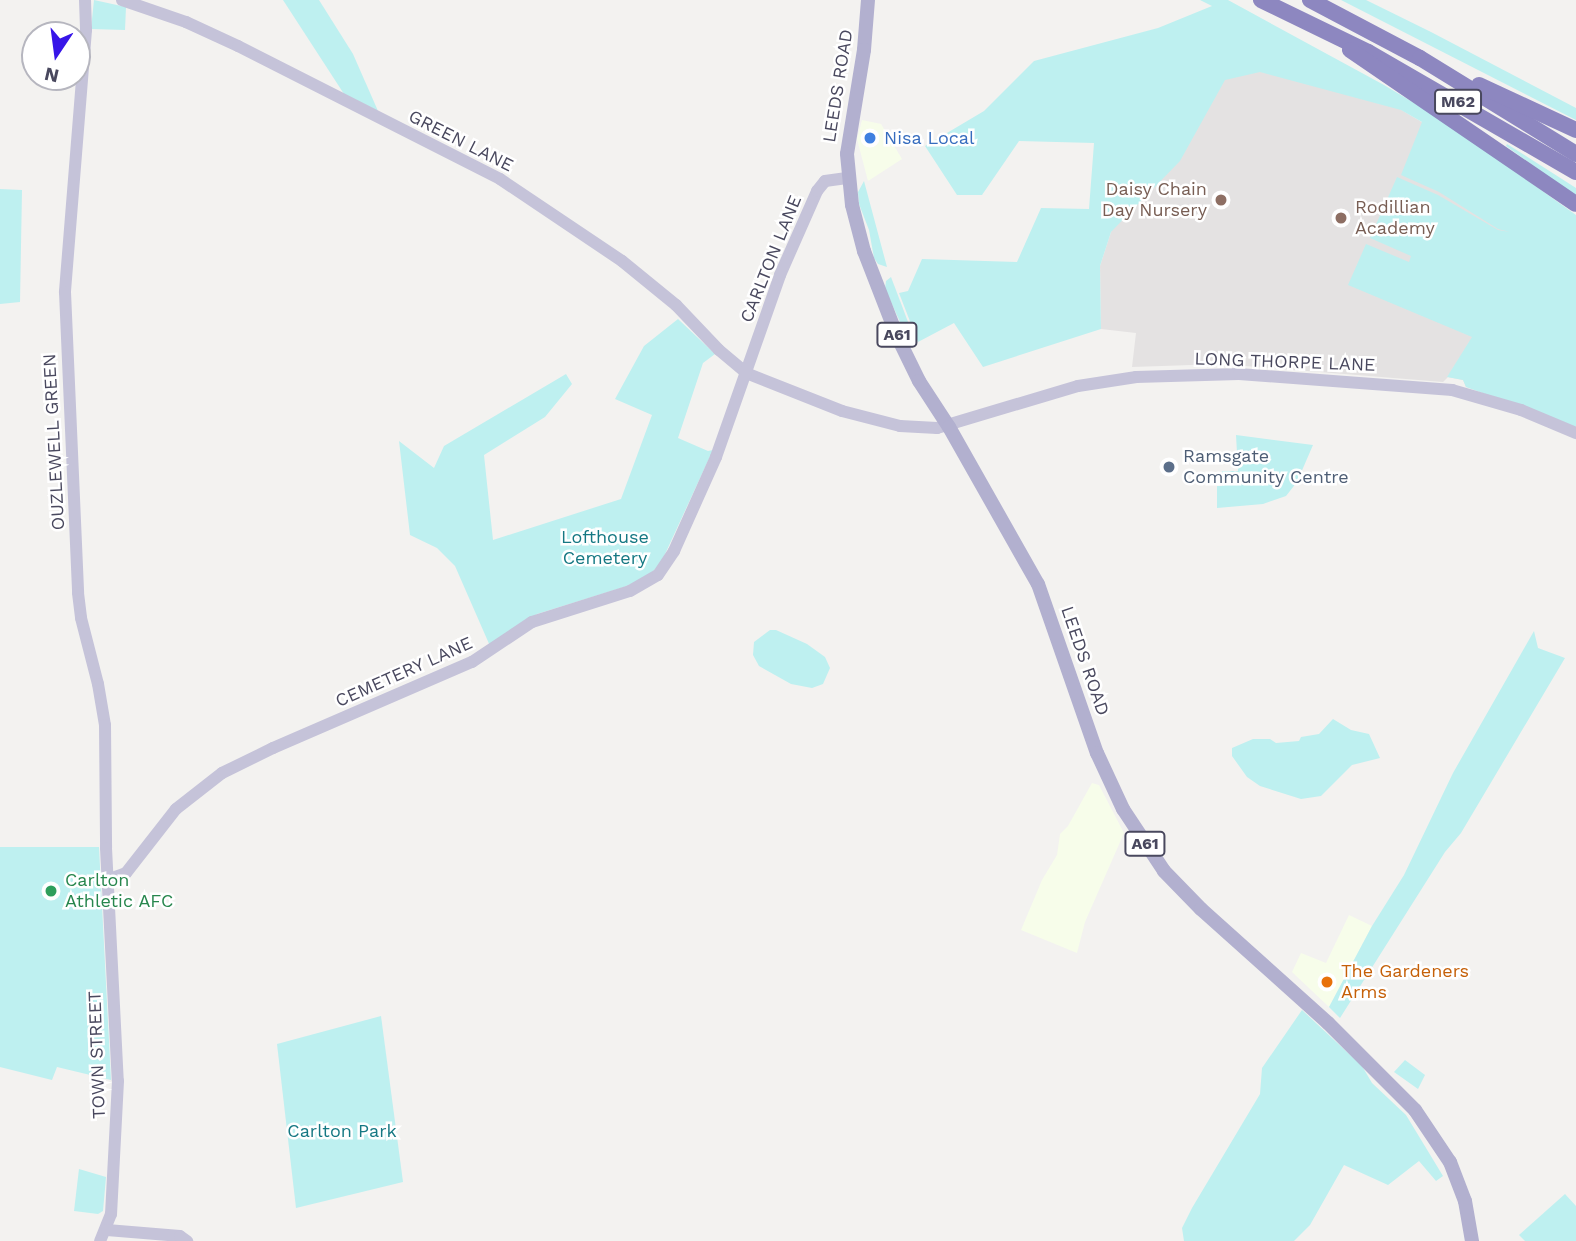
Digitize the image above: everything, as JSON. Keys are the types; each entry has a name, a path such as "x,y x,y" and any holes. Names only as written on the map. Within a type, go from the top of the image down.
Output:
{"highway":[{"name":"M62","path":"1261,0 1380,58 1576,172"},
{"name":"M62","path":"1310,0 1420,58 1576,130"},
{"path":"1336,38 1357,57 1427,101 1576,204"},
{"name":"M62","path":"1420,58 1576,154"}],"main road":[{"name":"LEEDS ROAD","path":"868,0 864,50 848,135 847,178 856,224 878,289 915,372 949,426 1038,584 1097,753 1138,834 1164,871 1201,909 1328,1023 1415,1110 1450,1162 1465,1201 1472,1241"}],"street":[{"name":"OUZLEWELL GREEN","path":"85,0 86,30 65,292 78,587 81,618 99,684 105,725 107,880"},
{"name":"GREEN LANE","path":"122,0 186,22 500,179 581,232 676,305 719,350 746,373 763,382 867,418 913,427 949,426"},
{"name":"CARLTON LANE","path":"746,373 780,275 817,191 825,181 847,178"},
{"name":"CEMETERY LANE","path":"107,880 126,873 176,809 222,774 273,748 472,662 532,622 629,591 658,575 674,551 701,492 746,373"},
{"name":"LONG THORPE LANE","path":"949,426 1079,386 1136,377 1239,374 1452,390 1521,410 1576,433"},
{"name":"TOWN STREET","path":"104,1235 114,1183 118,1081 107,880"},
{"path":"104,1235 180,1236 187,1241"}],"shaded area":[{"name":"Rodillian Academy","path":"1213,6 1307,54 1457,143 1554,210 1498,396 1466,387 1463,380 1448,377 1443,382 1221,364 1132,367 1136,333 1101,329 1100,266 1111,232"},
{"path":"862,120 881,124 902,159 868,181 857,139"},
{"path":"1092,783 1099,785 1124,833 1085,922 1077,953 1021,930 1042,880 1057,855 1060,834 1068,826"},
{"path":"1349,915 1372,926 1329,1007 1292,972 1301,953 1326,963"}],"green space":[{"path":"94,0 126,7 125,30 91,29"},
{"path":"283,0 319,0 353,54 378,111 344,94"},
{"path":"1200,0 1228,0 1384,85 1446,122 1576,215 1576,427 1466,387 1463,380 1447,377 1472,337 1348,285 1366,244 1409,262 1411,256 1370,238 1397,177 1438,195 1498,230 1510,232 1498,229 1439,192 1401,175 1422,122 1401,110 1260,72 1225,80 1180,161 1111,232 1100,266 1101,329 983,367 954,323 918,342 899,293 908,291 922,259 1017,262 1041,208 1089,209 1094,143 1019,141 982,195 957,195 925,146 984,111 1034,61 1158,28 1212,6"},
{"path":"1341,0 1366,0 1431,32 1576,108 1576,120"},
{"path":"1507,144 1576,188 1576,197 1506,146"},
{"path":"864,181 887,267 878,264 874,258 869,230 859,204 858,192"},
{"path":"0,189 22,190 20,302 0,304"},
{"path":"891,277 916,343 911,346 885,289 886,281"},
{"name":"Lofthouse Cemetery","path":"678,319 715,354 703,363 678,438 708,451 713,450 660,565 645,578 624,587 537,614 490,646 455,566 437,548 410,535 399,441 434,468 444,446 566,374 572,384 545,417 484,455 493,540 621,499 652,415 615,399 644,346"},
{"path":"1236,435 1313,445 1297,482 1286,496 1263,504 1217,508 1217,486 1222,486 1222,471 1238,471"},
{"path":"770,630 776,630 807,644 825,657 830,668 823,684 812,688 791,684 759,666 753,655 754,642"},
{"path":"1534,631 1538,648 1565,658 1461,833 1445,852 1340,1018 1329,1007 1372,926 1404,875 1453,773"},
{"path":"1333,719 1351,730 1369,734 1380,758 1352,765 1321,796 1301,799 1260,786 1247,777 1232,756 1232,748 1253,739 1270,739 1276,743 1299,741 1301,737 1319,734"},
{"path":"0,847 99,847 111,1080 57,1067 52,1080 0,1067"},
{"path":"1302,1010 1362,1066 1372,1083 1406,1115 1443,1176 1436,1181 1419,1161 1388,1185 1344,1165 1310,1225 1294,1241 1184,1241 1182,1228 1192,1208 1260,1094 1262,1068"},
{"name":"Carlton Park","path":"381,1016 403,1182 296,1208 277,1044"},
{"path":"1405,1060 1425,1075 1418,1089 1394,1072"},
{"path":"79,1169 106,1177 103,1211 98,1214 74,1211"},
{"path":"1565,1194 1576,1206 1576,1241 1525,1241 1519,1235"}],"place":[{"name":"Nisa Local","path":"870,138"},
{"name":"Daisy Chain Day Nursery","path":"1221,200"},
{"name":"Rodillian Academy","path":"1341,218"},
{"name":"Ramsgate Community Centre","path":"1169,467"},
{"name":"Carlton Athletic AFC","path":"51,891"},
{"name":"The Gardeners Arms","path":"1327,982"}]}
